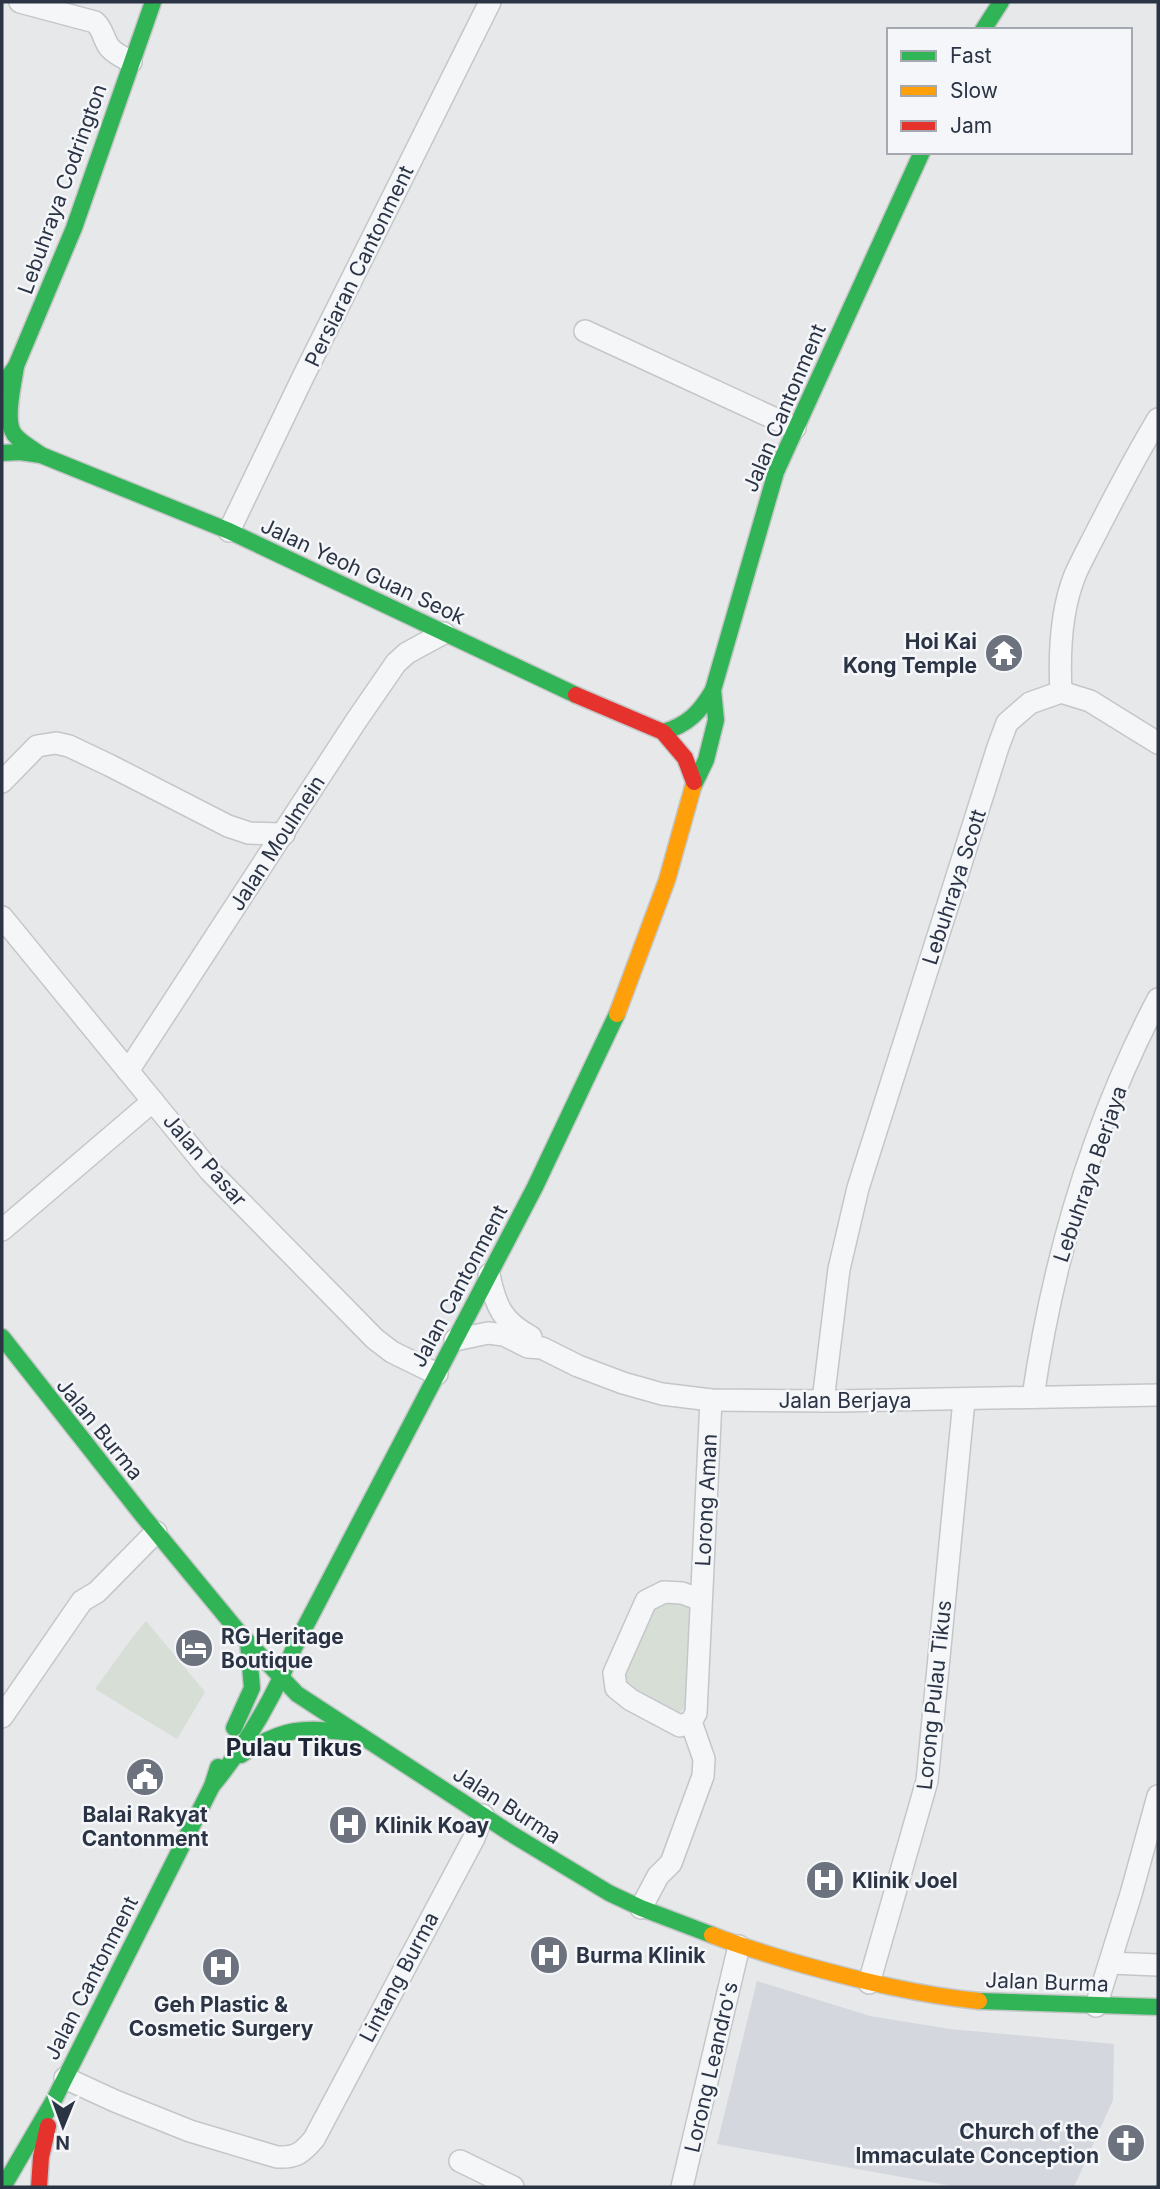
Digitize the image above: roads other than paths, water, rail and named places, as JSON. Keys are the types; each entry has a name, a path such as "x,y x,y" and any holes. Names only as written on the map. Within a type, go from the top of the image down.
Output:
{"main road":[{"name":"Lebuhraya Codrington","path":"2,387 16,366 74,228 153,2"},
{"path":"984,28 1001,2"},
{"name":"Jalan Cantonment","path":"663,732 690,722 705,705 713,690 776,472 921,154"},
{"name":"Jalan Yeoh Guan Seok","path":"16,366 10,413 11,429 41,455 229,531 575,695 663,732"},
{"name":"Jalan Yeoh Guan Seok","path":"2,453 41,455"},
{"name":"Jalan Cantonment","path":"212,1786 235,1759 282,1680 294,1648 545,1166 622,1003 667,880 694,782 706,760 716,720 713,690"},
{"path":"663,732 685,758 694,782"},
{"name":"Jalan Burma","path":"2,1337 62,1417 156,1532 248,1642 297,1694 609,1894 739,1946 869,1983 993,2003 1158,2007"},
{"name":"Jalan Cantonment","path":"3,2187 55,2098 212,1786 221,1754 252,1688 248,1642"},
{"path":"235,1759 261,1741 285,1730 307,1728 356,1734"},
{"path":"39,2187 41,2157 55,2098"}],"street":[{"path":"20,2 95,22 102,28 112,50 131,62"},
{"name":"Persiaran Cantonment","path":"229,531 490,2"},
{"path":"585,331 795,428"},
{"path":"1158,419 1135,457 1074,576 1063,630 1060,668 1061,691 1090,701 1158,743"},
{"name":"Jalan Moulmein","path":"128,1071 396,663 407,653 444,633"},
{"name":"Lebuhraya Scott","path":"823,1401 839,1269 858,1188 998,747 1007,723 1030,703 1061,691"},
{"path":"2,782 37,746 56,743 99,760 228,826 249,833 284,834"},
{"path":"228,826 254,851 257,858 256,876"},
{"name":"Jalan Pasar","path":"2,917 210,1171 375,1339 392,1352 437,1374"},
{"name":"Lebuhraya Berjaya","path":"1032,1396 1042,1335 1081,1186 1123,1076 1158,999"},
{"path":"2,1230 153,1101"},
{"name":"Jalan Berjaya","path":"489,1275 500,1312 512,1326 534,1339 542,1348 623,1384 662,1394 710,1400 823,1401 1158,1395"},
{"name":"Jalan Berjaya","path":"455,1340 488,1333 504,1335 528,1347 542,1348"},
{"name":"Lorong Pulau Tikus","path":"869,1983 927,1781 964,1399"},
{"name":"Lorong Aman","path":"701,1600 682,1593 664,1592 646,1601 614,1673 616,1688 631,1700 680,1726 691,1721 696,1713 710,1400"},
{"path":"2,1717 82,1601 97,1592 156,1532"},
{"path":"641,1908 658,1876 671,1863 703,1776 704,1759 691,1721"},
{"path":"1096,2006 1132,1894 1158,1796"},
{"name":"Lintang Burma","path":"65,2078 190,2131 277,2157 292,2158 303,2152 314,2139 483,1815"},
{"name":"Lorong Leandro's","path":"682,2187 739,1946"},
{"path":"1110,1963 1158,1965"},
{"path":"460,2161 513,2187"}],"place":[{"name":"Hoi Kai Kong Temple","path":"1004,653"},
{"name":"RG Heritage Boutique","path":"194,1648"},
{"name":"Balai Rakyat Cantonment","path":"145,1777"},
{"name":"Klinik Koay","path":"348,1825"},
{"name":"Klinik Joel","path":"825,1880"},
{"name":"Burma Klinik","path":"549,1955"},
{"name":"Geh Plastic & Cosmetic Surgery","path":"221,1967"},
{"name":"Church of the Immaculate Conception","path":"1126,2143"}],"district":[{"name":"Pulau Tikus","path":"294,1747"}]}
